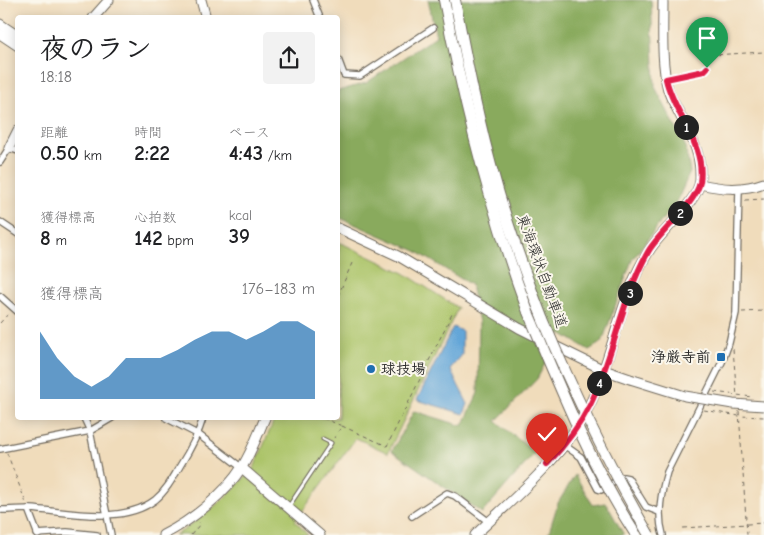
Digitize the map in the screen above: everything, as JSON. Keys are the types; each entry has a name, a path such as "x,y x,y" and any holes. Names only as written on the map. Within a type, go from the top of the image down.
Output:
{"highway":[{"name":"東海環状自動車道","path":"444,0 458,76 479,162 500,232 528,312 572,415 598,467 636,535"},
{"name":"東海環状自動車道","path":"455,0 472,88 497,187 527,277 543,320 583,413 609,465 649,535"}],"street":[{"path":"96,15 109,0"},
{"path":"201,0 205,15"},
{"path":"313,0 319,15"},
{"path":"475,535 532,480 564,445 579,424 590,405 604,370 633,283 648,251 684,210 700,184 700,163 697,149 669,93 666,79 663,0"},
{"path":"0,24 15,34"},
{"path":"340,64 344,75 360,76 433,28"},
{"path":"0,34 15,44"},
{"path":"0,162 15,136"},
{"path":"700,184 739,189 764,183"},
{"path":"663,535 659,512 666,472 722,362 729,343 736,313 739,189"},
{"path":"0,231 2,224 15,232"},
{"path":"340,229 398,256 519,328 604,370 685,396 733,404 764,406"},
{"path":"0,296 15,310"},
{"path":"85,420 90,432 111,535"},
{"path":"3,448 90,432 109,420"},
{"path":"170,420 199,435 242,468 320,535"},
{"path":"0,510 28,509 108,515 148,505 162,494 169,485 199,435 203,420"},
{"path":"163,535 194,515 226,488 242,468 264,420"},
{"path":"564,445 580,457 598,489 601,490 623,477 628,478 646,507 659,512"},
{"path":"412,516 447,493 459,499 489,522"},
{"path":"28,509 38,535 68,532 97,535"}],"lane":[{"path":"289,507 331,443 323,439"}],"path":[{"path":"666,79 704,71 707,68 708,58 712,55 764,52"},
{"path":"739,200 764,199"},
{"path":"340,291 352,263"},
{"path":"0,324 15,310"},
{"path":"736,313 764,311"},
{"path":"328,420 387,446 453,312"},
{"path":"729,343 733,346 738,402"},
{"path":"708,391 755,397"},
{"path":"699,409 739,416 764,417"},
{"path":"738,409 747,535"},
{"path":"331,443 342,426"},
{"path":"3,448 28,509"},
{"path":"191,535 200,524 194,515"},
{"path":"684,528 764,523"}],"green space":[{"path":"428,0 651,0 655,87 685,145 690,172 678,199 632,260 602,342 589,350 561,333 537,379 496,421 535,453 482,513 392,451 414,411 463,426 478,393 479,322 471,285 416,251 340,218 340,90 366,83 436,36"},
{"path":"340,242 404,273 458,308 388,453 356,438 295,521 308,535 175,535 221,501 254,468 274,420 340,420"},
{"path":"575,475 593,505 606,503 624,535 548,535 558,503"}],"water":[{"path":"453,327 462,331 462,355 450,369 468,404 464,414 417,400"}],"place":[{"name":"浄厳寺前","path":"721,357"},
{"name":"球技場","path":"371,369"}],"route":[{"path":"547,464 564,445 590,405 604,370 633,283 648,251 667,227 684,210 700,184 700,163 697,149 669,93 666,79 704,71 707,68"}]}
